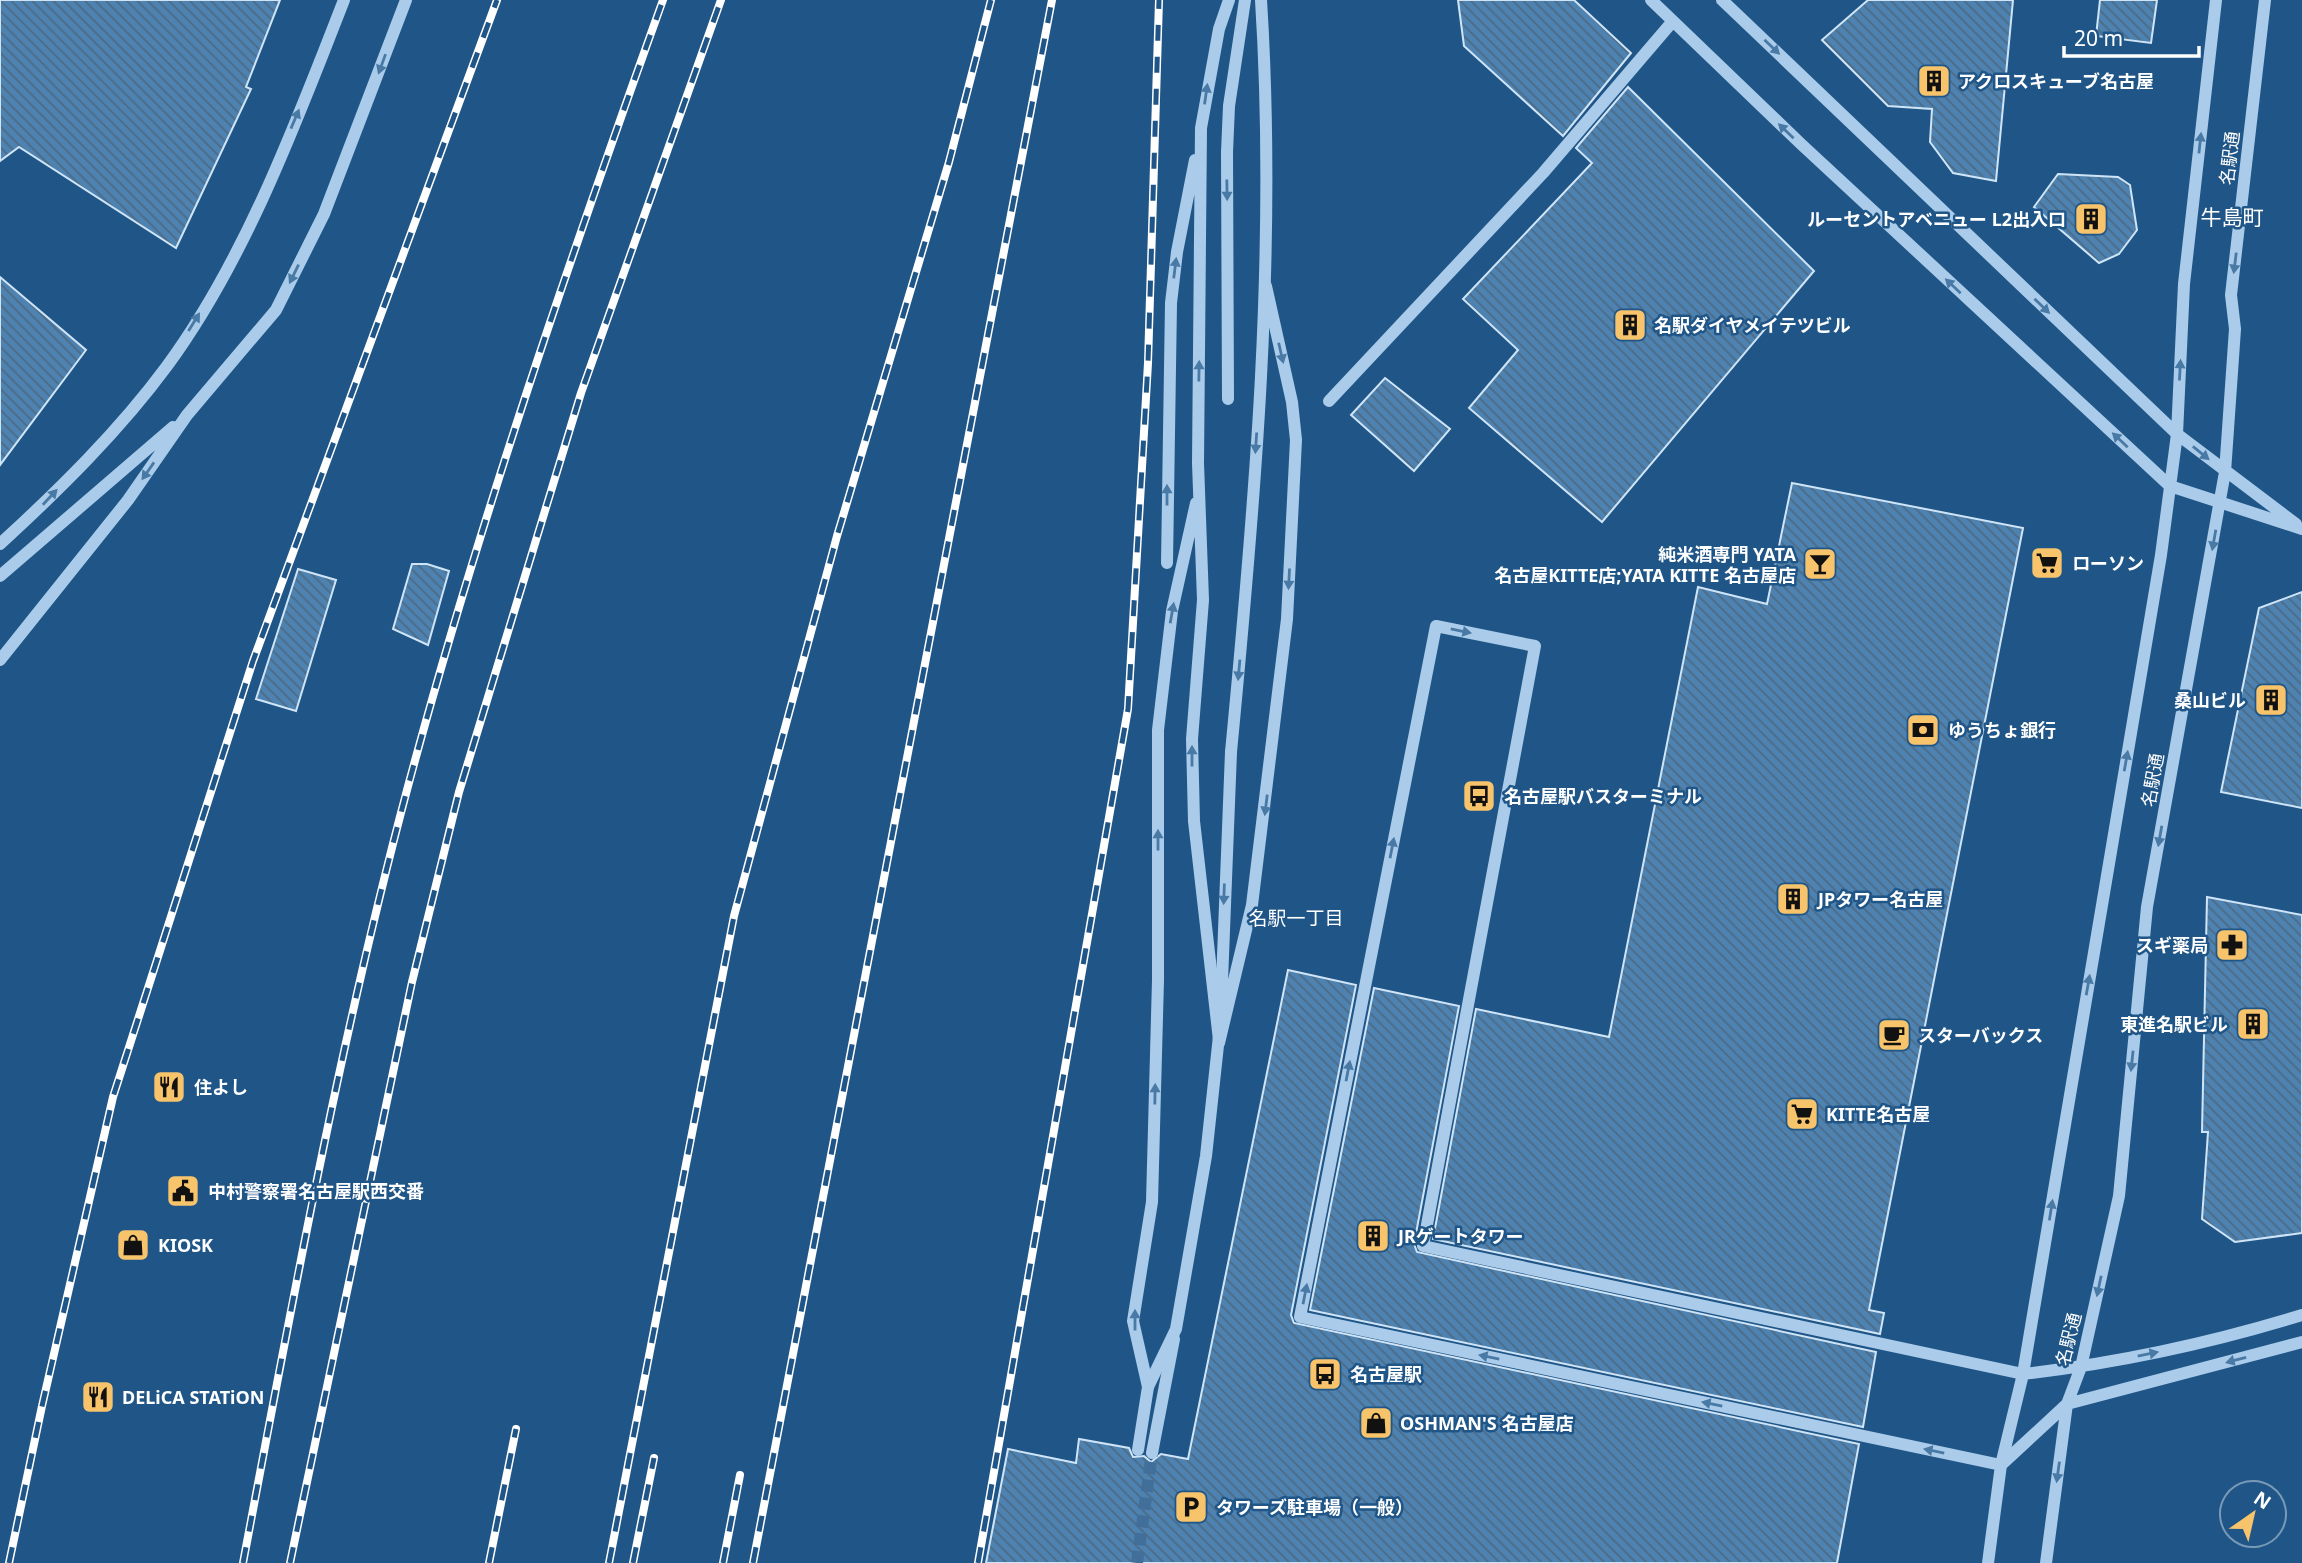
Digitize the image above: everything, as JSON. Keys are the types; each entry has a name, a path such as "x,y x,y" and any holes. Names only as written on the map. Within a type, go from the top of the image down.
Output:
{"street":[{"path":"0,544 39,508 119,423 167,366 207,302 255,212 344,0"},
{"path":"0,660 128,500 187,415 276,310 324,214 406,0"},
{"path":"1167,563 1171,303 1177,252 1213,56 1230,0"},
{"path":"1228,398 1227,152 1229,106 1245,0"},
{"path":"1138,1450 1148,1387 1176,1329 1206,1156 1218,1052 1231,752 1246,595 1266,282 1267,94 1261,0"},
{"path":"1651,0 1801,144 2170,486 2302,529"},
{"path":"1722,0 2177,434 2302,529"},
{"name":"名駅通","path":"1988,1563 2001,1465 2023,1374 2170,486 2177,434 2184,284 2216,0"},
{"name":"名駅通","path":"2046,1563 2067,1404 2081,1367 2119,1196 2147,907 2225,472 2235,329 2231,295 2265,0"},
{"path":"1329,401 1543,173 1673,21"},
{"path":"1201,128 1198,491 1203,600 1193,710 1191,781 1219,1043"},
{"path":"1152,1453 1206,1156 1219,1043 1252,905 1287,619 1296,440 1292,401 1266,282"},
{"path":"0,576 187,415"},
{"path":"1148,1387 1133,1321 1153,1202 1158,980 1158,730 1172,611 1198,491"},
{"path":"2302,1315 2228,1338 2081,1367 2023,1374 1423,1246 1535,646 1436,626 1300,1317 2001,1465 2067,1404 2302,1342"}],"building":[{"path":"0,0 280,0 246,87 251,89 176,248 19,147 0,161"},
{"path":"1458,0 1574,0 1631,53 1563,136 1464,46"},
{"name":"アクロスキューブ名古屋","path":"1868,0 2013,0 1996,181 1953,173 1930,142 1932,109 1888,106 1822,40"},
{"path":"2100,0 2157,0 2151,43 2096,36"},
{"name":"名駅ダイヤメイテツビル","path":"1628,87 1814,271 1602,522 1469,408 1518,350 1463,299 1592,163 1576,148"},
{"name":"ルーセントアベニュー L2出入口","path":"2058,174 2118,177 2130,185 2137,230 2119,254 2099,263 2034,207"},
{"path":"0,277 86,350 0,465"},
{"path":"1385,378 1450,429 1414,471 1351,415"},
{"name":"JPタワー名古屋","path":"1792,483 2023,528 1869,1310 1884,1313 1880,1334 1433,1239 1476,1009 1609,1037 1698,587 1767,604"},
{"path":"412,564 427,564 449,571 428,645 393,629"},
{"path":"298,569 336,580 296,711 256,699"},
{"name":"桑山ビル","path":"2302,592 2302,808 2221,792 2259,608"},
{"name":"東進名駅ビル","path":"2207,897 2302,915 2302,1233 2235,1242 2202,1219 2208,1132 2202,1132"},
{"path":"1288,970 1356,985 1291,1315 1294,1323 1859,1444 1837,1563 986,1563 1008,1449 1076,1463 1079,1439 1129,1448 1133,1457 1144,1456 1151,1462 1161,1454 1188,1459"},
{"path":"1374,988 1459,1006 1414,1244 1417,1252 1876,1352 1863,1427 1310,1310"}],"tunnel":[{"path":"1137,1563 1152,1453"}],"railway":[{"path":"9,1563 113,1097 253,661 497,0"},
{"path":"243,1563 338,1078 407,790 464,590 527,392 663,0"},
{"path":"290,1563 412,982 459,792 581,393 721,0"},
{"path":"609,1563 734,916 837,536 949,162 991,0"},
{"path":"753,1563 1052,0"},
{"path":"978,1563 1128,709 1148,363 1159,0"},
{"path":"489,1563 516,1429"},
{"path":"633,1563 654,1458"},
{"path":"723,1563 740,1475"}],"place":[{"name":"アクロスキューブ名古屋","path":"1934,81"},
{"name":"ルーセントアベニュー L2出入口","path":"2091,219"},
{"name":"名駅ダイヤメイテツビル","path":"1630,325"},
{"name":"ローソン","path":"2047,563"},
{"name":"純米酒専門 YATA 名古屋KITTE店;YATA KITTE 名古屋店","path":"1820,564"},
{"name":"桑山ビル","path":"2271,700"},
{"name":"ゆうちょ銀行","path":"1923,730"},
{"name":"名古屋駅バスターミナル","path":"1479,796"},
{"name":"JPタワー名古屋","path":"1793,899"},
{"name":"スギ薬局","path":"2232,945"},
{"name":"東進名駅ビル","path":"2253,1024"},
{"name":"スターバックス","path":"1894,1035"},
{"name":"住よし","path":"169,1087"},
{"name":"KITTE名古屋","path":"1802,1114"},
{"name":"中村警察署名古屋駅西交番","path":"183,1191"},
{"name":"JRゲートタワー","path":"1373,1236"},
{"name":"KIOSK","path":"133,1245"},
{"name":"名古屋駅","path":"1325,1374"},
{"name":"DELiCA STATiON","path":"98,1397"},
{"name":"OSHMAN'S 名古屋店","path":"1376,1423"},
{"name":"タワーズ駐車場（一般）","path":"1191,1507"}],"district":[{"name":"牛島町","path":"2232,217"},
{"name":"名駅一丁目","path":"1296,918"}]}
